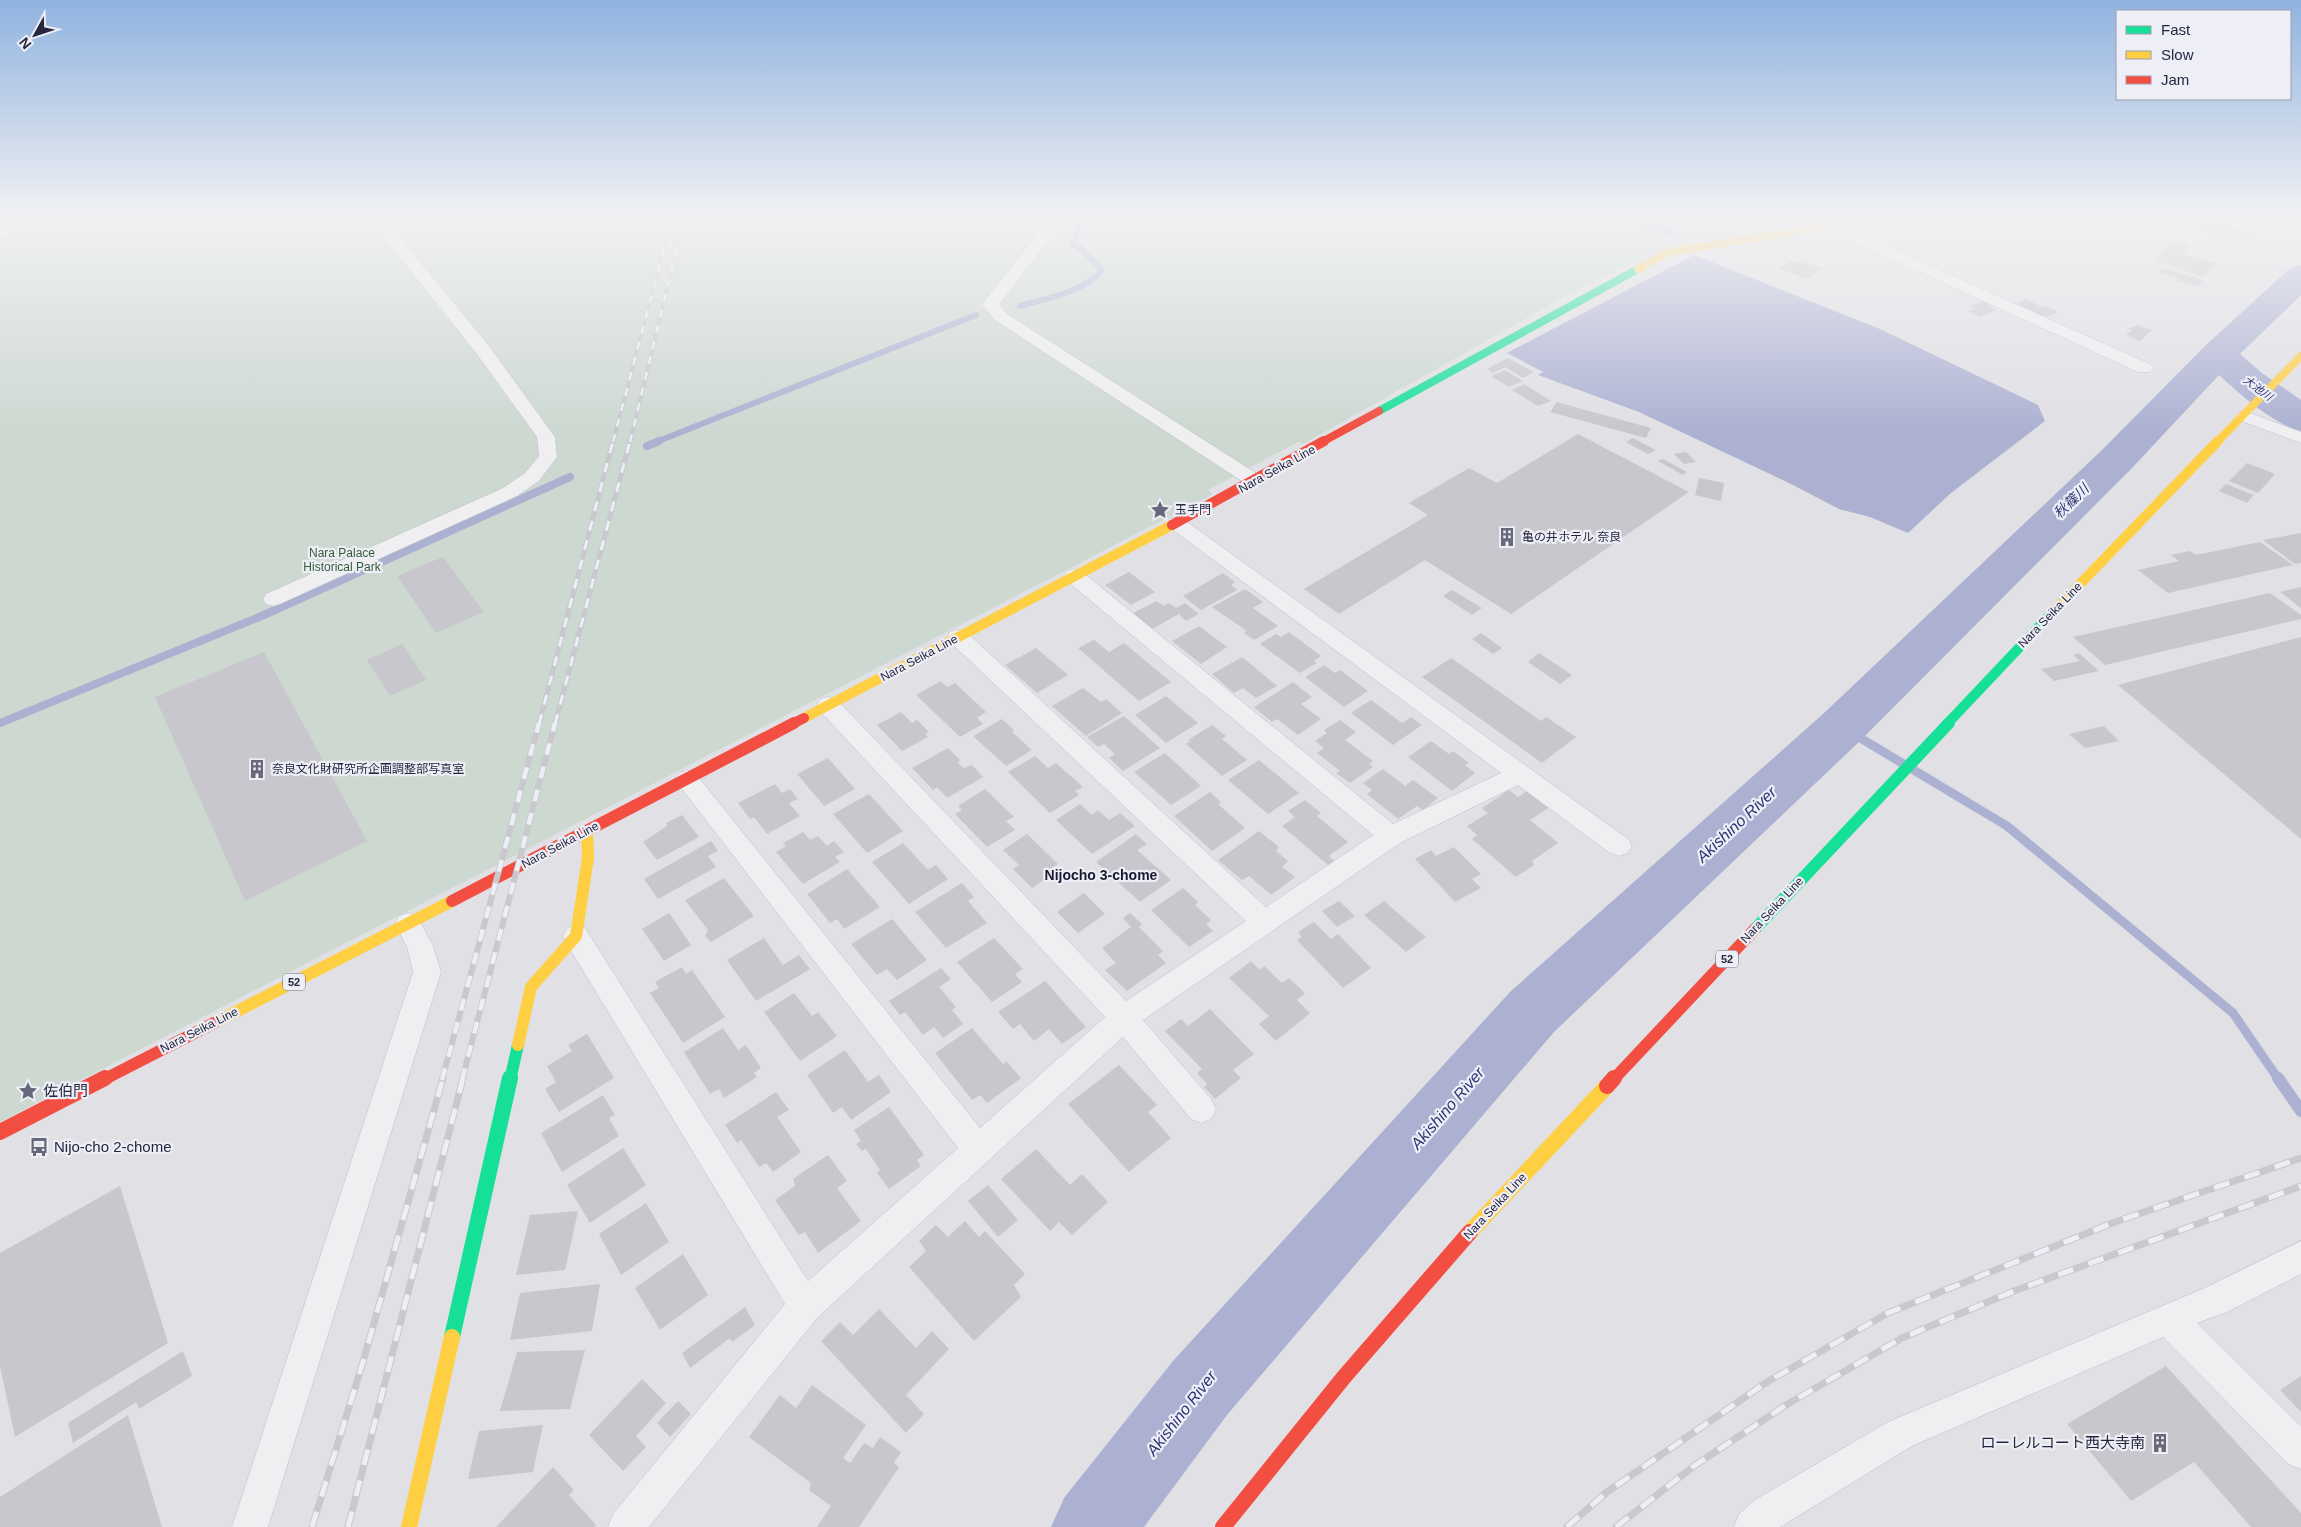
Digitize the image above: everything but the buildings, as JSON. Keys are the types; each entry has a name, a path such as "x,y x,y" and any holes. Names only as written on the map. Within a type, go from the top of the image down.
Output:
{"main road":[{"name":"Nara Seika Line","path":"0,1132 408,924 1176,523 1601,289"},
{"name":"Nara Seika Line","path":"1223,1527 1376,1337 1470,1232 2058,606 2301,356"},
{"path":"409,1527 531,987 576,936 588,858 587,831"}],"street":[{"path":"273,599 510,492 532,478 548,457 546,437 482,350 433,289"},
{"path":"1002,289 990,305 1001,317 1255,481"},
{"path":"1971,289 2144,368"},
{"path":"2248,412 2301,438"},
{"path":"1176,523 1619,846"},
{"path":"1074,576 1391,836"},
{"path":"958,637 1265,922"},
{"path":"828,705 1124,1018 1201,1109"},
{"path":"626,1527 805,1306 1124,1018 1391,836 1520,774"},
{"path":"687,779 978,1149"},
{"path":"250,1527 427,972 420,946 408,924"},
{"path":"576,936 805,1306"},
{"path":"1752,1527 1768,1513 1900,1434 2168,1318 2216,1300 2301,1257"},
{"path":"2168,1318 2301,1451"}],"green space":[{"name":"Nara Palace Historical Park","path":"0,289 1579,289 1303,444 1298,442 1208,490 1213,494 0,1122"}],"water":[{"path":"1629,289 1780,289 1880,329 2038,405 2045,421 1951,493 1908,533 1870,517 1839,509 1791,484 1639,412 1538,375 1543,372 1507,353"}],"waterway":[{"path":"1020,306 1074,289"},
{"name":"秋篠川","path":"2218,354 2287,289"},
{"path":"656,442 976,315"},
{"name":"Akishino River","path":"1093,1527 1200,1388 1532,1012 1842,727 2117,459 2218,354"},
{"name":"大池川","path":"2218,354 2248,381 2301,419"},
{"path":"647,446 659,441"},
{"path":"0,723 264,615 570,477"},
{"path":"1842,727 2007,826 2233,1013 2279,1080"},
{"path":"2278,1078 2301,1111"}],"railway":[{"path":"613,442 653,289"},
{"path":"630,442 667,289"},
{"path":"539,724 613,441"},
{"path":"555,724 630,441"},
{"path":"442,1080 539,723"},
{"path":"462,1080 555,723"},
{"path":"312,1527 363,1362 443,1078"},
{"path":"348,1527 463,1078"},
{"path":"1567,1527 1607,1492 1767,1382 1888,1313 2115,1222 2301,1158"},
{"path":"1616,1527 1694,1466 1786,1405 1902,1338 2014,1291 2301,1186"}],"traffic: fast":[{"path":"1379,411 1601,289"},
{"path":"1755,929 2051,614"},
{"path":"452,1337 518,1045"}],"traffic: slow":[{"path":"2051,614 2301,356"},
{"path":"804,718 1172,525"},
{"path":"518,1045 531,987 576,936 588,858 587,831"},
{"path":"214,1023 452,901"},
{"path":"1470,1232 1607,1086"},
{"path":"409,1527 452,1337"}],"traffic: jam":[{"path":"1172,525 1379,411"},
{"path":"452,901 804,718"},
{"path":"1607,1086 1755,929"},
{"path":"0,1132 214,1023"},
{"path":"1223,1527 1344,1377 1470,1232"}],"place":[{"name":"玉手門","path":"1160,510"},
{"name":"亀の井ホテル 奈良","path":"1507,537"},
{"name":"奈良文化財研究所企画調整部写真室","path":"257,769"},
{"name":"佐伯門","path":"28,1091"},
{"name":"Nijo-cho 2-chome","path":"39,1147"},
{"name":"ローレルコート西大寺南","path":"2160,1443"}],"district":[{"name":"Nijocho 3-chome","path":"1101,875"}]}
